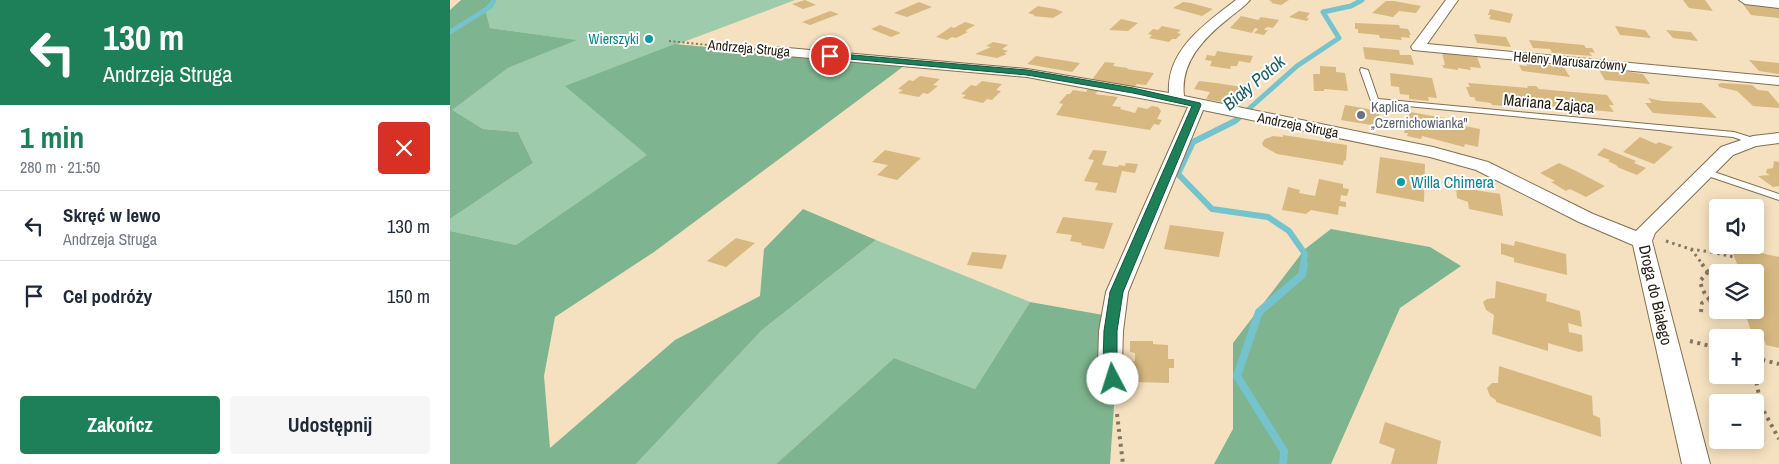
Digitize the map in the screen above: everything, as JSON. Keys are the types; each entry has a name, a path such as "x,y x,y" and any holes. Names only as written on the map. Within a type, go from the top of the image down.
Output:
{"street":[{"path":"1177,100 1177,74 1185,58 1208,28 1244,0"},
{"name":"Heleny Marusarzówny","path":"1452,0 1418,47 1779,81"},
{"path":"1745,0 1779,4"},
{"name":"Andrzeja Struga","path":"776,52 1027,73 1133,91 1433,152 1469,161 1498,173 1586,218 1642,241"},
{"path":"1115,393 1110,364 1111,331 1117,292 1197,105"},
{"name":"Droga do Białego","path":"1696,464 1642,241 1646,231 1727,151 1753,140 1779,138"}],"lane":[{"name":"Mariana Zająca","path":"1364,70 1375,101 1734,135 1753,140"},
{"path":"1705,172 1779,197"}],"path":[{"name":"Andrzeja Struga","path":"669,41 776,52"},
{"path":"1666,240 1690,249 1709,252"},
{"path":"1690,249 1708,272 1700,281 1702,292 1708,300 1702,303 1701,312"},
{"path":"1720,254 1734,257"},
{"path":"1690,341 1709,346"},
{"path":"1764,360 1779,364"},
{"path":"1757,384 1761,406 1779,439"},
{"path":"1115,393 1123,464"}],"green space":[{"path":"461,0 493,0 485,8 490,28 577,40 508,68 452,110 483,129 518,132 533,163 450,219 450,10"},
{"path":"493,0 795,0 566,86 648,155 516,245 450,231 450,219 533,163 518,132 483,129 451,110 508,68 576,40 490,28 485,8"},
{"path":"675,44 904,66 654,252 555,317 544,376 550,448 675,340 760,296 764,249 803,209 876,240 762,330 636,464 450,464 450,231 516,245 647,155 565,86"},
{"path":"1331,229 1430,247 1461,266 1400,308 1331,464 1214,464 1233,429 1233,343 1305,249"},
{"path":"876,240 1030,302 975,389 894,358 776,464 636,464 762,330"},
{"path":"1030,302 1120,318 1110,464 776,464 894,358 975,389"}],"building":[{"path":"805,0 816,5 803,9 792,4"},
{"path":"1269,0 1289,0 1281,5 1271,3"},
{"path":"1683,0 1705,0 1713,11 1689,8"},
{"path":"1386,1 1421,6 1416,13 1399,11 1393,17 1372,13"},
{"path":"919,2 932,7 907,17 894,13"},
{"path":"1183,2 1213,9 1202,16 1173,8"},
{"path":"1742,3 1777,7 1779,18 1751,15"},
{"path":"1038,6 1063,12 1053,18 1033,16 1035,15 1028,13"},
{"path":"1490,9 1513,14 1510,23 1489,19 1491,15 1488,15"},
{"path":"830,11 839,14 810,25 802,22"},
{"path":"1299,11 1310,13 1306,18 1309,18 1307,21 1289,17"},
{"path":"1241,16 1258,20 1261,17 1279,20 1273,28 1267,27 1264,30 1268,30 1264,35 1254,33 1258,29 1255,28 1252,33 1230,28"},
{"path":"1121,19 1138,23 1128,31 1109,30"},
{"path":"965,22 975,25 965,31 968,32 956,38 952,37 947,40 936,37 951,27 954,28"},
{"path":"1355,23 1399,25 1400,28 1408,29 1411,35 1409,35 1410,38 1401,37 1402,40 1380,38 1379,35 1358,33 1358,29 1355,29"},
{"path":"880,25 901,33 891,37 871,29"},
{"path":"1162,26 1181,30 1177,33 1181,34 1169,42 1149,38 1152,35 1148,34 1153,29 1158,30"},
{"path":"1615,26 1645,30 1651,38 1620,35"},
{"path":"1666,30 1691,32 1698,41 1673,38"},
{"path":"1474,34 1506,37 1511,47 1477,43"},
{"path":"1529,40 1584,45 1586,48 1592,48 1595,53 1589,52 1592,56 1552,53 1550,49 1533,48"},
{"path":"993,42 1008,45 1002,49 1008,51 1004,53 1007,54 997,58 975,54 991,47 986,46"},
{"path":"1363,47 1399,50 1400,55 1411,55 1414,65 1365,59"},
{"path":"1217,51 1253,56 1250,63 1239,61 1237,66 1231,66 1230,69 1210,66 1212,61 1205,60 1207,55 1215,56"},
{"path":"1442,53 1477,57 1481,68 1470,67 1471,70 1458,68 1458,70 1444,68 1442,65 1445,65"},
{"path":"1036,56 1080,63 1072,72 1027,64"},
{"path":"1749,60 1779,63 1779,74 1759,71"},
{"path":"1105,62 1115,63 1113,66 1154,73 1146,85 1137,84 1134,87 1091,81"},
{"path":"1527,64 1563,66 1570,77 1522,71 1519,65 1527,66"},
{"path":"1320,66 1336,67 1336,72 1345,73 1348,91 1324,89 1324,91 1314,91 1313,74 1320,74"},
{"path":"1599,70 1643,74 1650,84 1605,80"},
{"path":"1390,73 1432,78 1437,98 1428,97 1429,101 1409,99 1409,95 1400,94 1399,87 1391,86"},
{"path":"920,76 940,79 933,85 938,86 928,94 923,93 919,97 898,93 903,90 898,89 909,80 913,81"},
{"path":"982,81 1002,84 996,90 1001,91 992,100 987,99 983,103 962,98 966,95 961,94 971,85 976,86"},
{"path":"1199,81 1242,87 1233,104 1206,99 1210,92 1194,89"},
{"path":"1468,83 1528,88 1527,86 1536,86 1539,89 1607,95 1614,105 1609,105 1614,112 1592,110 1594,113 1571,112 1569,108 1548,106 1549,108 1524,106 1525,108 1492,105 1491,103 1476,101 1474,97 1470,97 1466,87 1470,87"},
{"path":"1718,84 1752,85 1758,90 1768,91 1779,104 1779,108 1753,106 1737,91 1719,87"},
{"path":"1088,89 1098,91 1095,94 1118,97 1112,106 1121,107 1120,109 1135,113 1138,107 1147,109 1152,106 1158,107 1161,111 1157,119 1162,120 1159,125 1154,124 1150,130 1056,115 1063,104 1059,103 1067,94 1070,94 1073,90 1086,92"},
{"path":"1648,98 1662,101 1702,103 1717,118 1653,113 1645,103 1652,103"},
{"name":"Kaplica „Czernichowianka\"","path":"1345,105 1380,111 1377,126 1341,120"},
{"path":"1410,112 1450,119 1449,123 1480,129 1478,147 1465,144 1464,147 1422,136 1421,139 1407,136 1408,133 1404,133 1406,127 1404,124 1406,124 1406,115 1409,115"},
{"path":"1283,135 1347,145 1346,161 1344,160 1343,165 1277,154 1263,146 1262,143 1265,139 1273,136 1283,137"},
{"path":"1640,137 1656,144 1659,142 1673,147 1654,164 1623,152"},
{"path":"1604,148 1636,161 1634,163 1646,168 1637,175 1617,167 1608,161 1610,160 1597,155"},
{"path":"885,150 921,158 897,180 877,175 888,165 872,162"},
{"path":"1093,150 1107,151 1102,165 1118,167 1119,165 1125,166 1126,163 1138,164 1135,173 1122,171 1116,193 1095,190 1098,183 1084,181 1094,160 1088,159"},
{"name":"Willa Chimera","path":"1380,157 1425,164 1424,202 1376,193"},
{"path":"1774,161 1779,162 1779,186 1773,187 1758,176 1770,175 1766,173 1767,169 1773,168"},
{"path":"1559,163 1605,186 1586,197 1570,189 1566,191 1551,182 1555,181 1540,173"},
{"path":"1319,179 1343,184 1343,188 1349,189 1347,196 1341,195 1340,201 1346,202 1346,207 1339,206 1338,215 1311,210 1306,214 1282,210 1288,187 1300,190 1299,193 1315,196"},
{"path":"1456,187 1500,194 1503,216 1469,209 1468,202 1457,198"},
{"path":"1063,217 1113,223 1104,249 1081,245 1082,243 1070,241 1072,235 1056,233"},
{"path":"1170,225 1224,232 1219,257 1164,249"},
{"path":"736,238 755,243 726,267 707,261"},
{"path":"1515,241 1566,254 1567,275 1514,262 1514,258 1501,254 1501,243 1514,246"},
{"path":"972,252 1007,255 1002,269 967,265"},
{"path":"1733,254 1764,254 1779,257 1779,348 1766,345 1764,329 1750,329 1747,319 1764,319 1764,264 1737,264"},
{"path":"1496,281 1547,294 1546,301 1580,311 1582,327 1568,323 1569,332 1582,335 1583,351 1579,352 1548,343 1548,351 1492,334 1494,315 1486,310 1483,302 1487,299 1495,298"},
{"path":"1130,341 1153,341 1153,344 1168,345 1168,359 1174,359 1174,368 1169,368 1169,383 1135,382 1135,370 1129,370 1129,361 1135,361 1135,353 1130,352"},
{"path":"1499,366 1592,396 1593,415 1600,418 1601,437 1496,402 1490,396 1487,388 1492,383 1498,383"},
{"path":"1385,422 1441,441 1437,464 1391,464 1395,449 1379,443"}],"waterway":[{"path":"450,32 490,7 494,0"},
{"name":"Biały Potok","path":"1242,115 1297,66 1339,38 1323,12 1351,6 1362,0"},
{"name":"Biały Potok","path":"1244,113 1235,121 1193,142 1178,174 1212,209 1268,217 1289,231 1305,254 1303,265"},
{"name":"Biały Potok","path":"1283,464 1284,451 1237,376 1259,312 1302,275 1304,264"}],"place":[{"name":"Wierszyki","path":"649,39"},
{"name":"Kaplica „Czernichowianka\"","path":"1361,115"},
{"name":"Willa Chimera","path":"1401,182"}],"route":[{"path":"830,56 920,62 1027,73 1150,94 1197,105 1117,292 1111,331 1110,364 1113,379"}]}
